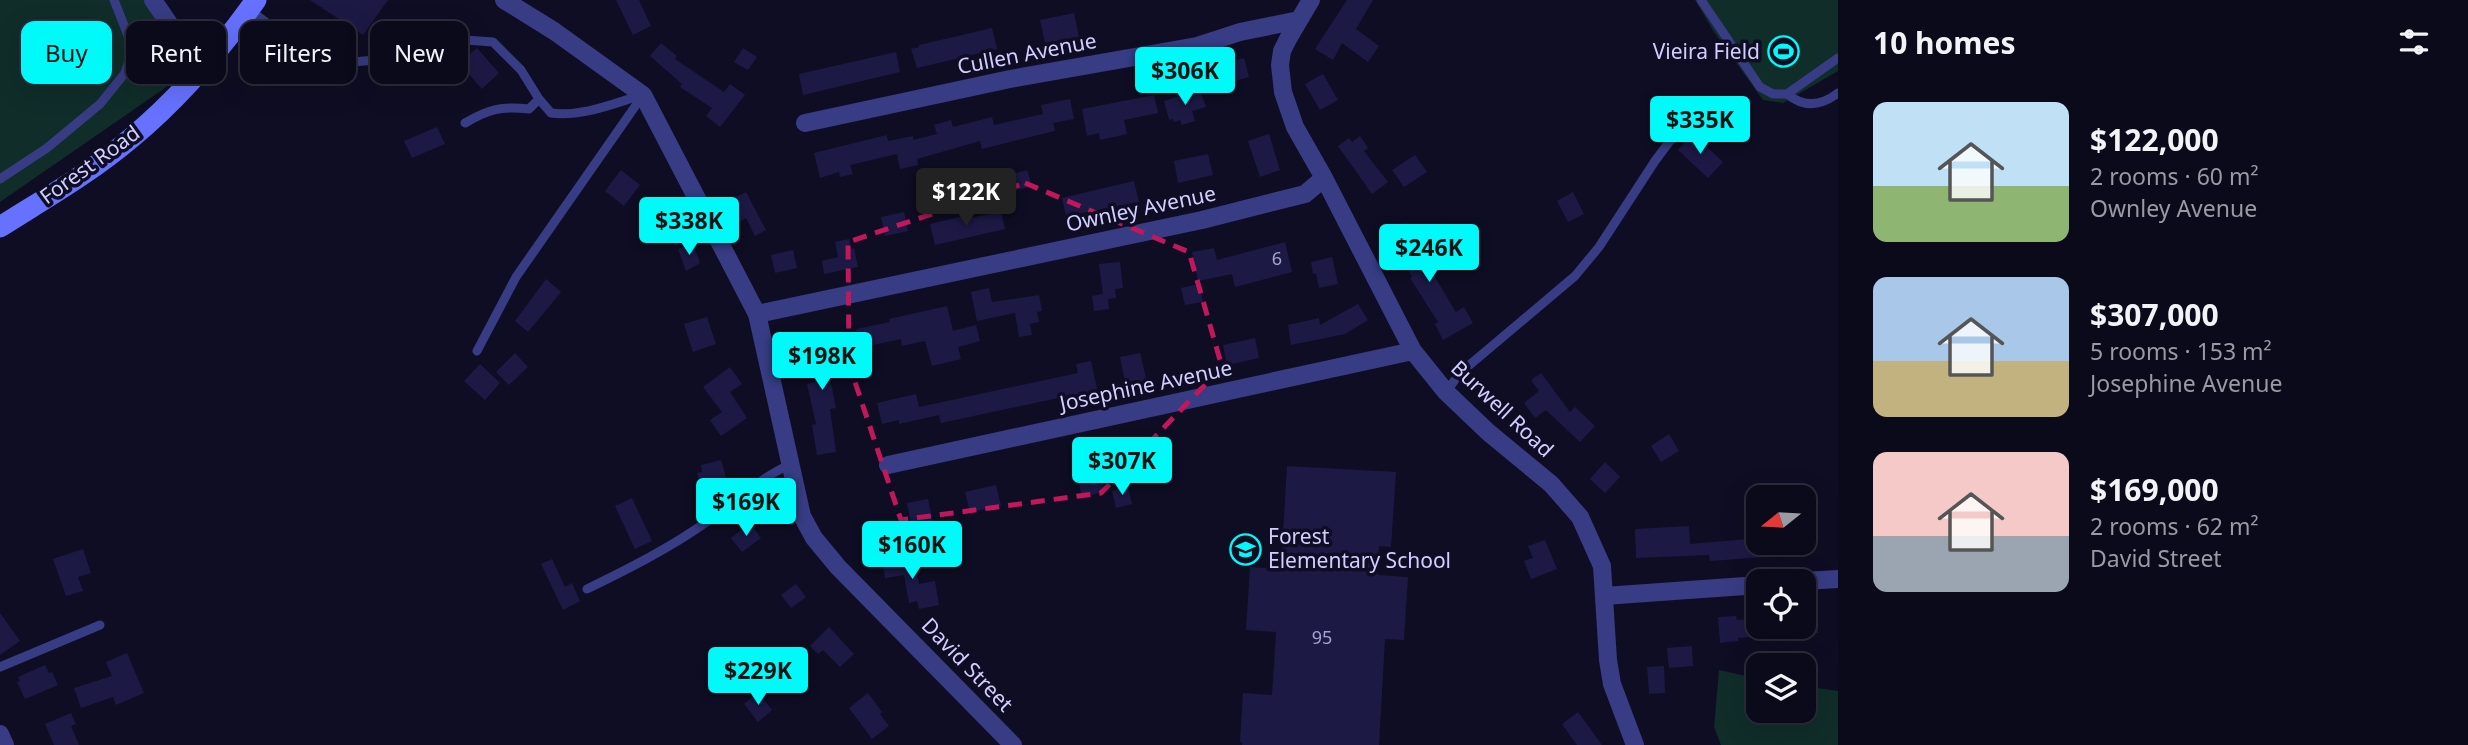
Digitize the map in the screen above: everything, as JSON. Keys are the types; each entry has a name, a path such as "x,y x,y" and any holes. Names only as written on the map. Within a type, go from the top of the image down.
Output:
{"main road":[{"name":"Forest Road","path":"226,39 253,5"},
{"name":"Forest Road","path":"0,227 75,180 130,139 187,84"}],"street":[{"path":"153,0 168,21"},
{"name":"David Street","path":"504,0 554,31 643,94 757,314 789,465 802,516 814,538 838,567 1013,745"},
{"name":"Burwell Road","path":"1311,0 1282,51 1281,81 1295,127 1413,351 1446,392 1488,432 1551,484 1580,517 1602,566 1612,684 1635,745"},
{"name":"Cullen Avenue","path":"805,123 1010,79 1197,46 1240,32 1299,20"},
{"name":"Ownley Avenue","path":"757,314 1202,220 1305,194 1324,178"},
{"name":"Josephine Avenue","path":"888,465 1413,351"},
{"path":"1816,580 1838,579"},
{"path":"1604,596 1746,586"},
{"path":"0,734 5,745"}],"lane":[{"path":"0,179 47,148 100,104 125,73 133,48 114,0"},
{"path":"1702,0 1760,87 1773,94 1787,94 1838,58"},
{"path":"253,5 271,26 306,45 353,62 397,58 465,40 493,42 521,70 551,113 568,115 643,94"},
{"path":"1787,94 1796,101 1812,106 1838,93"},
{"path":"477,351 516,277 643,94"},
{"path":"465,123 487,110 510,107 528,109 539,99"},
{"path":"1446,392 1460,373 1575,276 1599,247 1678,130"},
{"path":"587,589 638,565 691,533 773,472 789,465"},
{"path":"0,667 100,625"}],"highlighted area":[{"path":"1025,183 1189,252 1222,367 1101,493 901,520 849,364 848,242"}],"green space":[{"path":"0,0 145,0 159,21 126,21 126,84 168,84 0,202"},
{"name":"Vieira Field","path":"1695,0 1838,0 1838,71 1783,103 1763,100 1714,32"},
{"path":"1719,670 1746,676 1746,723 1816,723 1816,688 1838,691 1838,745 1721,745 1714,727"}],"building":[{"path":"310,0 388,0 373,21 370,21 363,35 356,30 356,21 342,21"},
{"path":"616,0 639,0 651,26 633,35"},
{"path":"1347,0 1373,0 1356,29 1379,46 1368,62 1342,43 1333,60 1315,49"},
{"path":"1074,13 1079,37 1045,43 1040,20"},
{"path":"992,28 997,49 917,68 911,49"},
{"path":"661,43 677,56 675,59 724,92 730,84 745,95 720,127 706,116 712,108 680,87 682,84 650,56"},
{"path":"477,48 499,73 482,89 468,73 468,56"},
{"path":"743,48 757,57 748,70 734,62"},
{"path":"896,52 900,72 803,95 799,74"},
{"path":"1244,58 1249,77 1220,85 1215,65"},
{"path":"1323,74 1338,100 1320,110 1305,84"},
{"path":"1200,90 1206,107 1192,111 1195,121 1182,125 1180,120 1169,120 1164,101"},
{"path":"1154,95 1158,113 1124,120 1127,134 1100,140 1099,133 1087,136 1082,109"},
{"path":"1070,99 1074,119 1053,123 1055,131 982,149 980,141 917,159 918,165 900,169 897,154 850,165 853,174 840,177 839,172 820,178 814,153 887,135 888,141 913,136 913,140 937,134 934,125 951,120 953,127 992,117 994,125 1043,114 1041,105"},
{"path":"437,127 445,144 412,158 404,141"},
{"path":"1269,134 1280,170 1260,177 1248,141"},
{"path":"1693,134 1723,162 1708,178 1678,150"},
{"path":"1360,136 1368,148 1364,151 1388,182 1372,194 1338,146 1349,138 1352,142"},
{"path":"1208,154 1213,175 1178,183 1174,161"},
{"path":"1415,155 1427,172 1404,187 1392,170"},
{"path":"621,170 640,185 624,206 605,191"},
{"path":"1027,170 1032,186 1011,192 1007,176"},
{"path":"1134,181 1139,202 1066,216 1062,198"},
{"path":"746,192 766,230 755,236 746,218 739,222 728,201"},
{"path":"1573,192 1584,214 1568,222 1557,201"},
{"path":"904,212 908,231 885,236 881,217"},
{"path":"1001,212 1005,229 935,245 930,224 963,216 964,219"},
{"path":"1407,223 1421,249 1419,251 1456,312 1464,307 1473,323 1443,340 1435,324 1438,322 1410,278 1412,277 1388,233"},
{"path":"849,239 858,267 824,274 822,261 838,257 835,242"},
{"path":"1285,242 1292,272 1235,287 1232,274 1198,281 1192,252 1214,248 1217,260"},
{"path":"693,243 700,263 686,271 678,249"},
{"path":"793,250 797,268 775,273 771,255"},
{"path":"1332,257 1338,284 1319,288 1311,262"},
{"path":"1120,262 1123,288 1115,289 1116,298 1108,299 1109,309 1094,311 1092,296 1103,294 1099,264"},
{"path":"546,279 561,292 528,332 515,321"},
{"path":"1199,284 1203,302 1185,305 1181,288"},
{"path":"989,288 992,302 1039,295 1042,311 1037,312 1039,322 1030,324 1032,335 1019,337 1015,313 977,321 971,292"},
{"path":"1358,304 1368,320 1345,334 1291,345 1288,325 1319,318 1320,325"},
{"path":"947,306 953,331 976,325 980,341 958,347 961,359 932,366 925,341 902,346 901,339 860,348 856,329"},
{"path":"707,317 716,344 693,352 684,324"},
{"path":"834,334 838,346 828,349 833,366 828,368 836,408 830,409 836,452 817,455 812,425 816,424 807,384 815,382 803,344"},
{"path":"1255,338 1259,358 1227,365 1223,345"},
{"path":"515,353 528,367 509,385 496,372"},
{"path":"1140,353 1147,382 1126,386 1120,357"},
{"path":"1091,361 1098,393 1083,396 1082,393 941,423 939,415 899,424 899,420 882,424 877,403 916,394 919,407 1078,373 1076,364"},
{"path":"480,364 500,383 485,400 464,381"},
{"path":"730,367 742,384 730,392 747,418 721,436 710,420 722,412 703,387"},
{"path":"1541,373 1570,412 1575,407 1595,426 1580,442 1546,410 1535,418 1524,403 1539,391 1531,380"},
{"path":"1669,434 1679,451 1661,462 1651,446"},
{"path":"721,460 726,477 713,481 715,488 702,491 697,473 702,472 701,465"},
{"path":"1605,462 1620,477 1605,493 1590,479"},
{"path":"1287,466 1396,472 1391,547 1379,546 1378,575 1408,577 1404,640 1385,639 1379,745 1242,745 1240,742 1243,693 1272,695 1276,632 1246,630 1250,567 1281,569"},
{"path":"1099,469 1104,492 1082,497 1077,473"},
{"path":"996,485 1001,506 970,512 965,492"},
{"path":"1128,487 1132,504 1116,508 1112,491"},
{"path":"632,498 652,541 635,549 615,506"},
{"path":"928,499 933,524 912,528 907,503"},
{"path":"750,523 761,538 742,552 731,538"},
{"path":"1689,526 1690,544 1746,539 1746,555 1779,556 1710,561 1709,555 1636,558 1635,529"},
{"path":"1545,540 1557,569 1531,579 1524,561 1533,558 1528,546"},
{"path":"83,549 91,573 78,577 83,591 66,596 53,559"},
{"path":"914,554 919,584 935,581 939,605 919,609 917,601 909,603 904,575 885,578 882,559"},
{"path":"552,559 565,587 572,583 580,601 563,610 541,564"},
{"path":"796,584 806,597 791,608 781,595"},
{"path":"0,613 20,641 0,655"},
{"path":"1736,616 1737,620 1746,619 1746,637 1720,643 1718,617"},
{"path":"829,627 854,654 840,667 823,650 818,654 810,646"},
{"path":"1692,646 1693,666 1669,668 1667,648"},
{"path":"127,653 144,693 116,705 113,697 81,708 74,688 112,676 106,662"},
{"path":"45,665 58,685 25,699 17,682 20,681 18,677"},
{"path":"1664,666 1665,693 1649,694 1647,667"},
{"path":"758,692 772,710 758,722 744,704"},
{"path":"868,693 889,726 872,739 849,708"},
{"path":"1578,712 1602,745 1577,745 1562,724"},
{"path":"71,713 76,724 71,726 79,745 54,745 45,724"}],"place":[{"name":"Vieira Field","path":"1783,52"},
{"name":"Forest Elementary School","path":"1245,549"}]}
